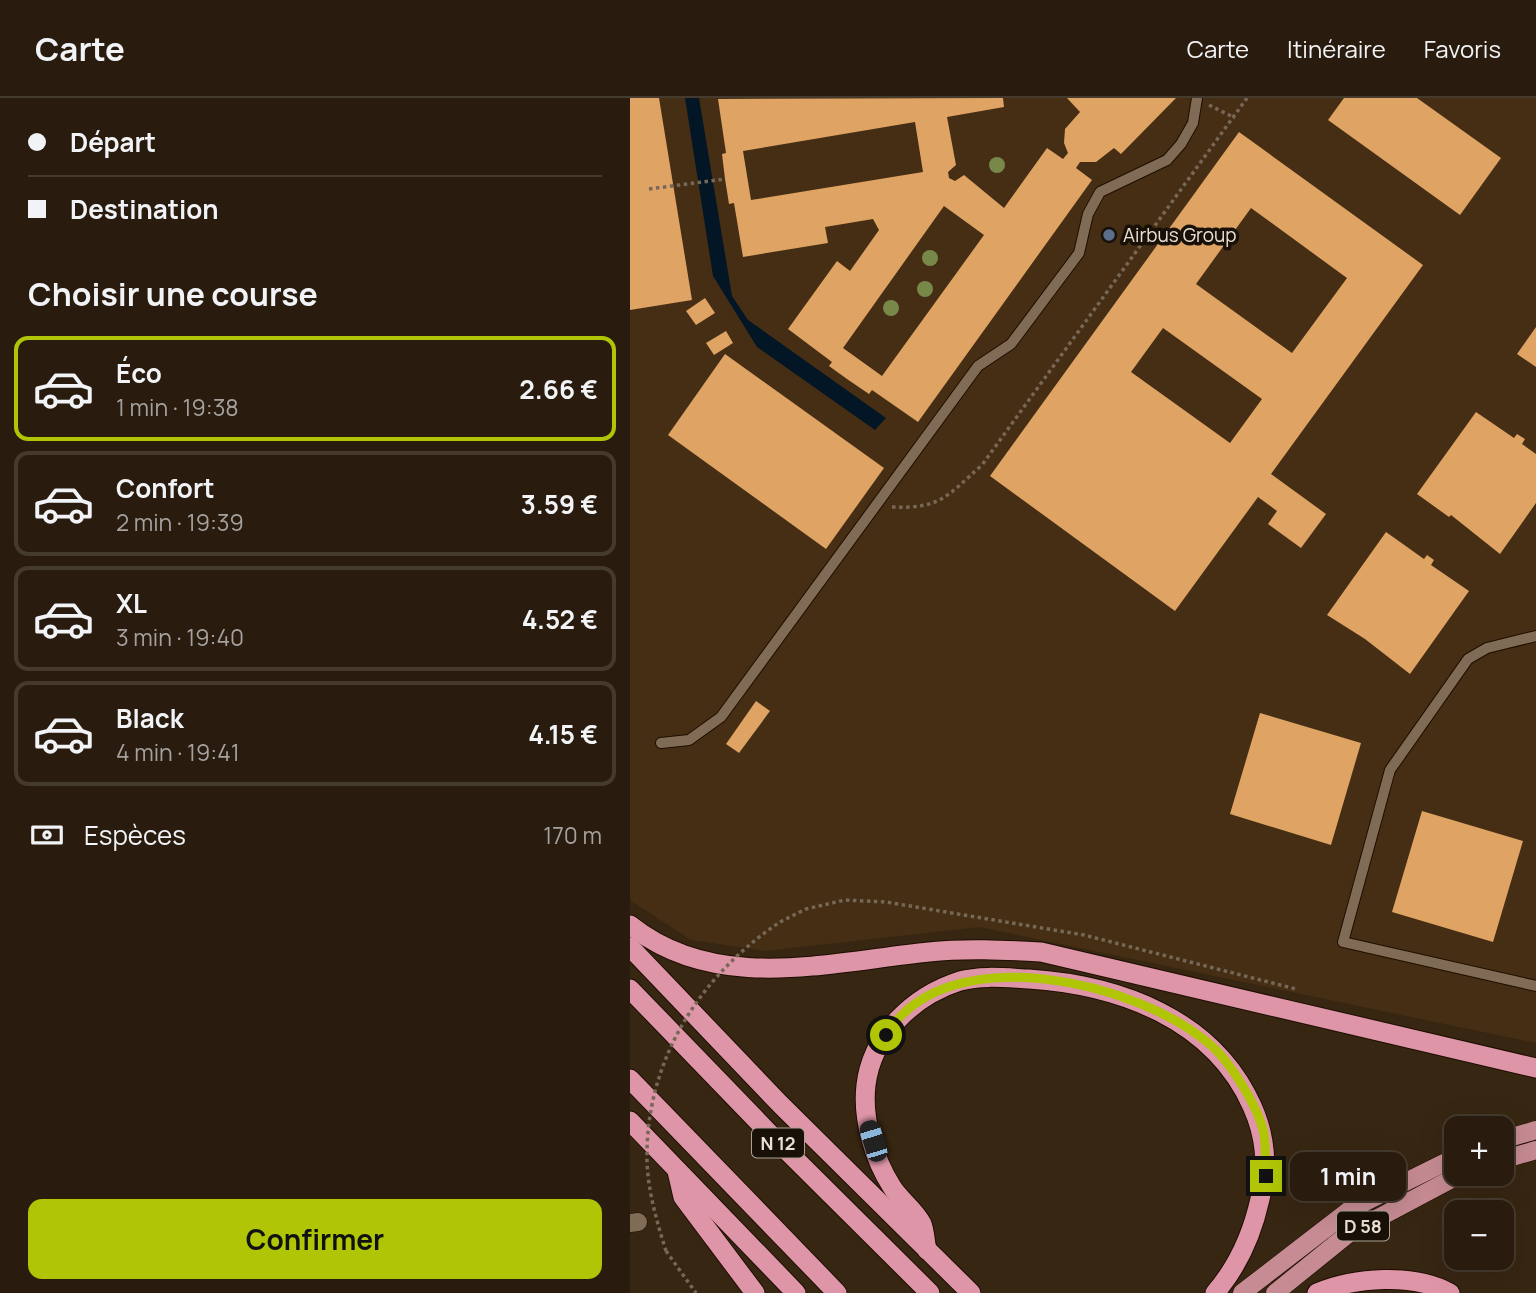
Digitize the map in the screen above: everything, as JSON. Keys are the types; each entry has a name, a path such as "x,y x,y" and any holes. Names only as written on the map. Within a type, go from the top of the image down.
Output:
{"highway":[{"path":"630,925 670,949 714,966 762,970 933,951 988,949 1041,952 1536,1068"},
{"path":"630,947 780,1104 971,1293"},
{"path":"927,1250 922,1224 892,1187 878,1159 867,1123 866,1085 876,1050 895,1019 925,997 961,981 996,977 1050,981 1111,993 1160,1012 1188,1027 1215,1049 1242,1084 1264,1132 1266,1176 1253,1231 1231,1274 1215,1293"},
{"name":"N 12","path":"630,989 769,1134 930,1293"},
{"path":"630,1079 837,1293"},
{"path":"630,1121 796,1293"},
{"path":"677,1170 683,1197 755,1293"},
{"path":"1317,1293 1356,1279 1433,1284 1450,1293"}],"main road":[{"path":"1514,1136 1536,1130"},
{"path":"1514,1156 1536,1150"},
{"name":"D 58","path":"1242,1293 1351,1209 1444,1162"},
{"name":"D 58","path":"1275,1293 1348,1234 1444,1183"}],"lane":[{"path":"660,743 689,740 721,717 978,366 1011,344 1079,253 1088,214 1100,192 1167,160 1181,144 1193,123 1198,99"},
{"path":"1536,636 1488,648 1468,659 1390,770 1343,942 1536,986"}],"path":[{"path":"876,505 911,508 940,502 982,465 1247,98"},
{"path":"1198,99 1235,118"},
{"path":"649,189 725,179"},
{"path":"696,1293 666,1251 649,1187 647,1160 650,1118 661,1071 680,1025 715,975 746,947 780,922"}],"shaded area":[{"path":"630,98 1536,98 1536,1043 979,927 765,951 691,940 630,900"}],"water":[{"path":"685,98 699,98 732,296 748,320 886,418 875,430 757,347 713,276"}],"building":[{"path":"630,98 659,98 692,300 630,310"},
{"path":"1003,98 1004,107 947,117 956,165 948,172 949,178 955,181 964,175 1004,208 1047,148 1063,159 1068,153 1064,143 1065,129 1080,112 1067,98 1176,98 1121,154 1114,148 1096,162 1080,162 1076,168 1092,180 918,422 872,390 869,394 847,379 829,366 832,362 788,329 837,261 850,271 879,230 873,219 825,227 828,243 743,257 734,203 729,204 725,179 722,154 726,153 718,99","holes":["915,122 923,172 751,200 743,151","944,206 984,235 882,376 843,348"]},
{"path":"1344,98 1417,98 1501,158 1460,215 1328,120"},
{"path":"1239,132 1423,265 1271,474 1326,514 1301,548 1268,524 1277,511 1258,497 1175,611 990,476","holes":["1251,208 1347,278 1292,353 1196,284","1163,328 1262,399 1230,443 1131,372"]},
{"path":"705,298 715,313 696,325 686,311"},
{"path":"1536,327 1536,367 1517,354"},
{"path":"726,331 733,343 714,355 706,343"},
{"path":"725,354 884,468 826,549 668,435"},
{"path":"1476,412 1514,438 1517,434 1525,439 1522,444 1536,454 1536,503 1500,554 1451,515 1449,517 1417,494"},
{"path":"1386,532 1424,559 1427,555 1434,560 1431,565 1469,591 1410,674 1365,639 1327,615"},
{"path":"756,701 770,711 739,753 726,744"},
{"path":"1260,713 1361,743 1331,845 1230,814"},
{"path":"1422,811 1523,841 1493,942 1392,912"}],"place":[{"name":"Airbus Group","path":"1109,235"}],"route":[{"path":"886,1035 895,1019 925,997 961,981 996,977 1050,981 1111,993 1160,1012 1188,1027 1215,1049 1242,1084 1264,1132 1266,1176"}]}
